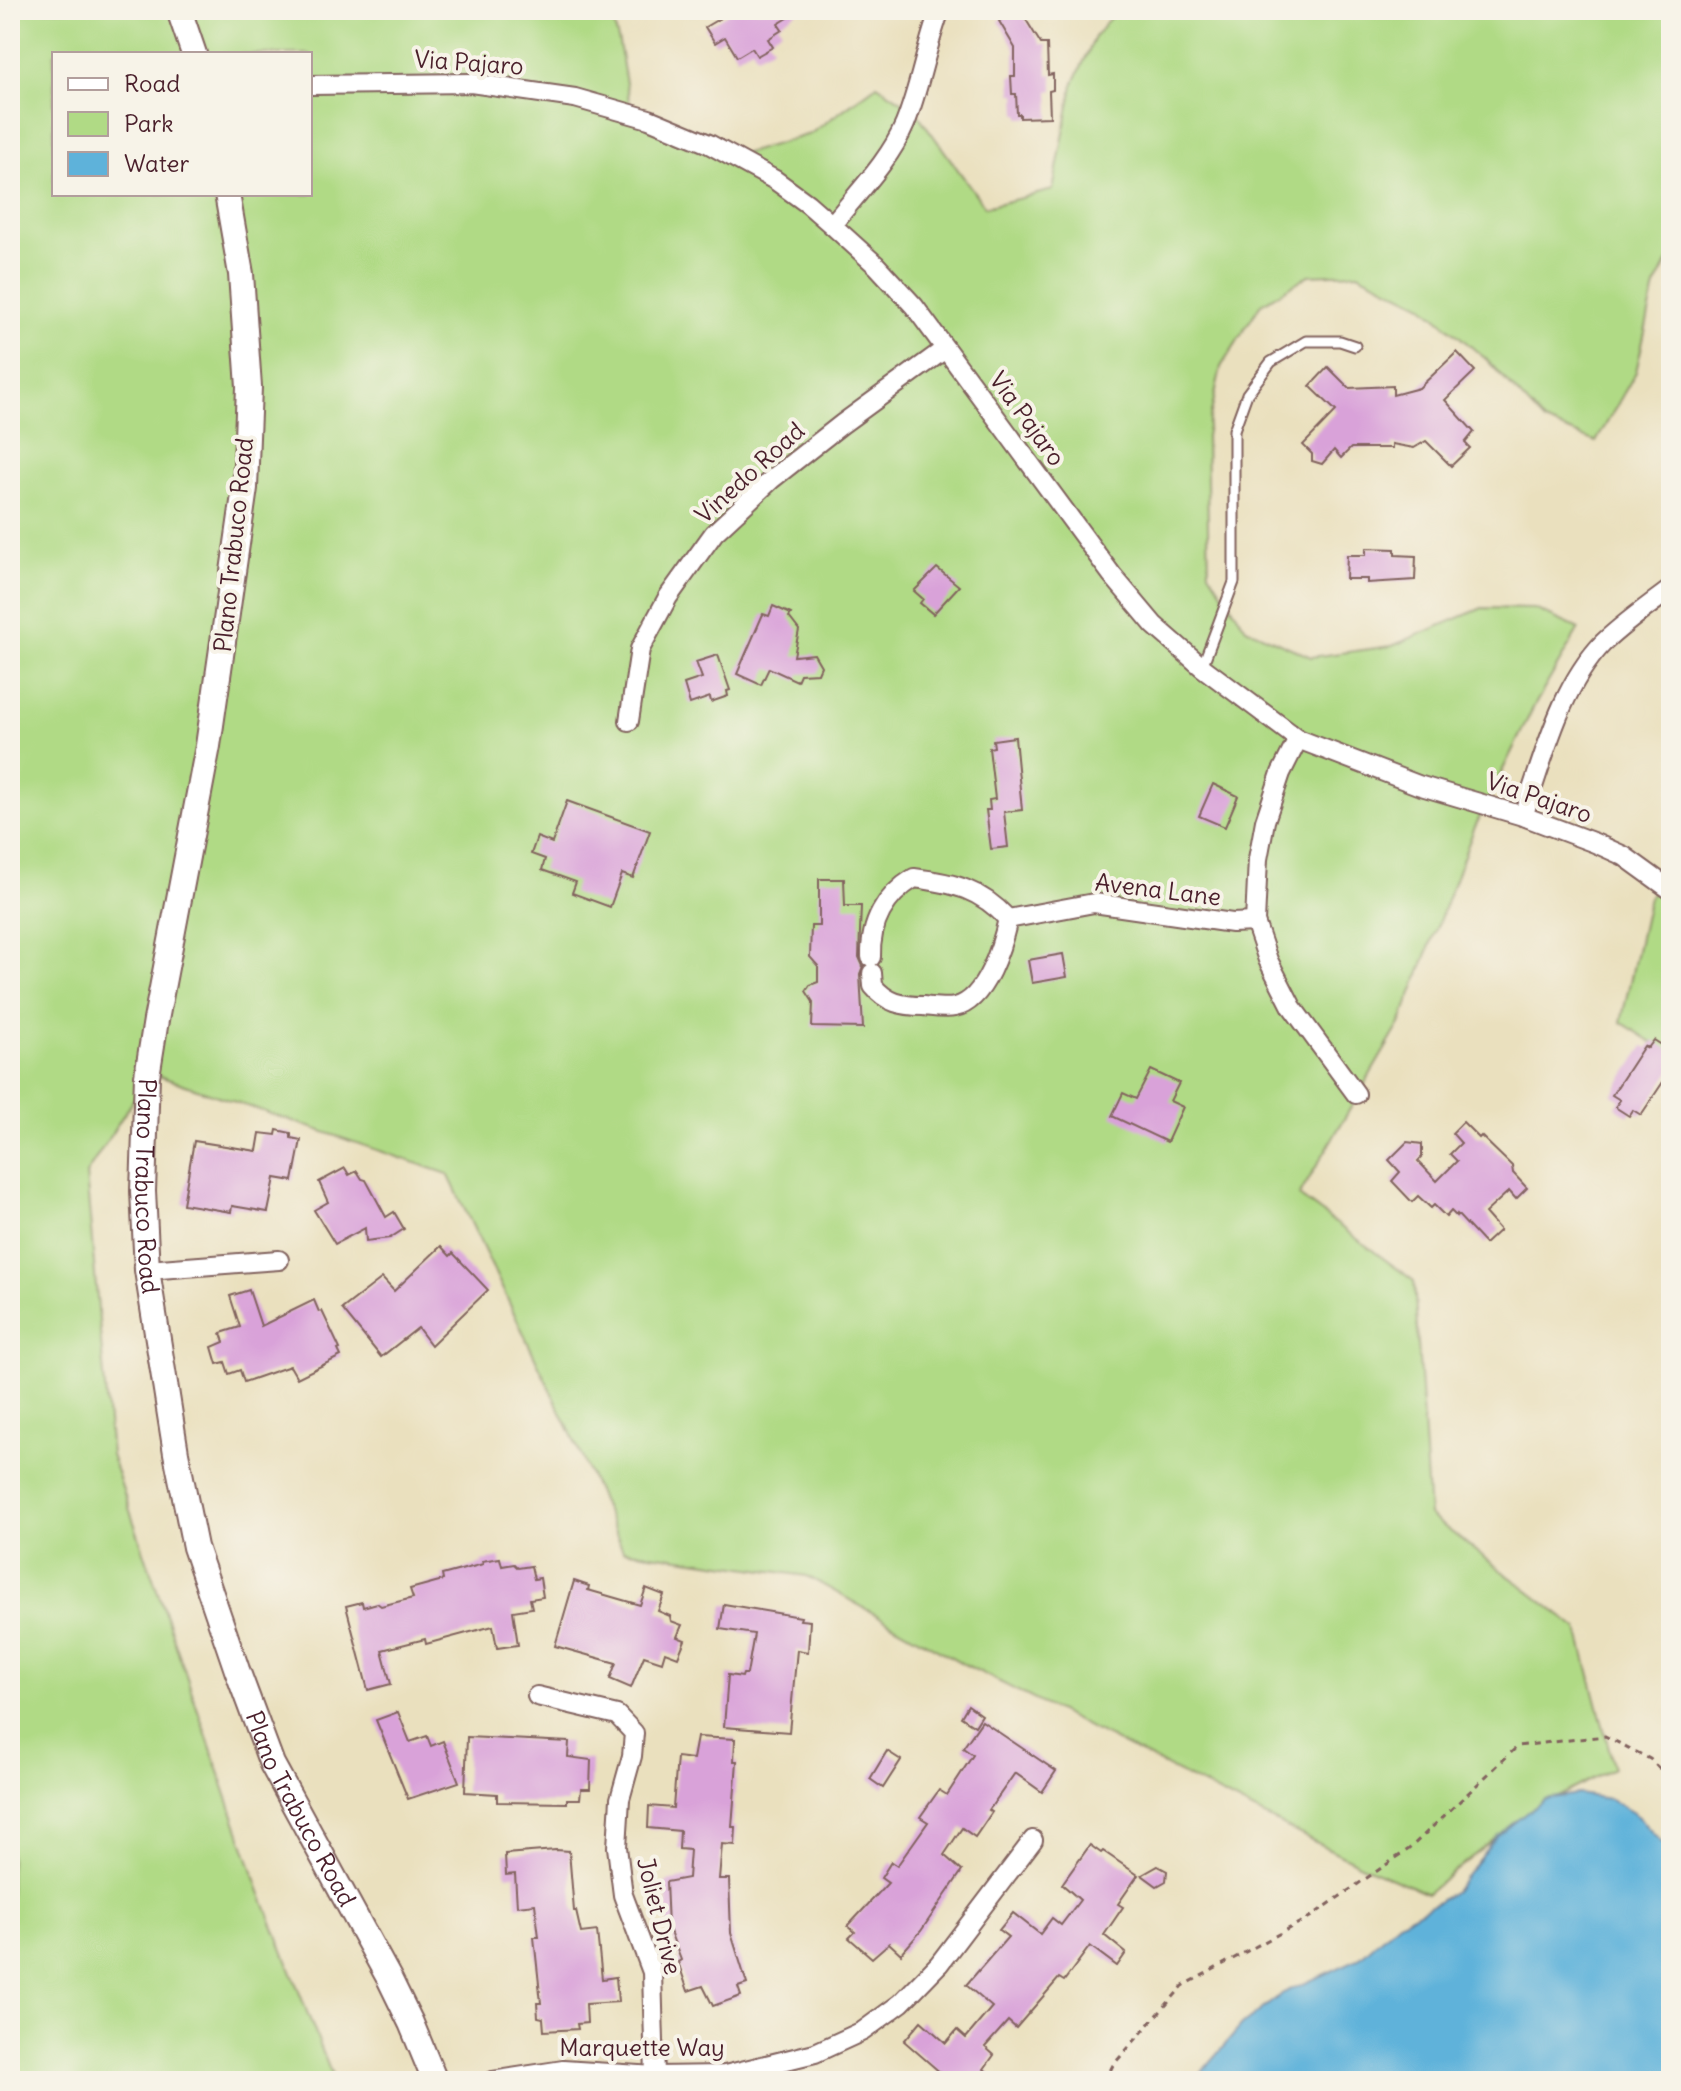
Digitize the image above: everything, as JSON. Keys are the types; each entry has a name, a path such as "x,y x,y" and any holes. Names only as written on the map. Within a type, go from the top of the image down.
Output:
{"street":[{"path":"179,10 193,52"},
{"path":"832,225 881,163 904,126 919,88 922,64 940,10"},
{"name":"Via Pajaro","path":"312,85 471,83 575,98 649,119 709,144 775,180 832,225 876,265 914,306 1112,575 1154,625 1202,667 1298,739 1418,785 1523,816 1624,856 1671,890"},
{"name":"Plano Trabuco Road","path":"227,196 241,274 249,387 245,488 208,746 147,1076 143,1191 147,1270 176,1453 195,1547 237,1670 272,1764 390,1980 435,2081"},
{"name":"Vinedo Road","path":"629,721 640,649 668,597 714,533 772,479 945,349"},
{"path":"1523,816 1561,709 1579,675 1602,645 1671,589"},
{"path":"1298,739 1281,773 1265,821 1258,859 1255,922 1268,960 1292,1007 1356,1094"},
{"path":"914,878 955,884 982,896 1008,919 1001,949 987,979 969,999 956,1007 909,1006 892,1002 873,986 871,939 879,913 899,888 914,878"},
{"name":"Avena Lane","path":"1008,919 1094,903 1232,923 1255,922"},
{"path":"147,1270 279,1260"},
{"name":"Joliet Drive","path":"537,1696 617,1715 634,1733 632,1756 620,1799 617,1847 623,1895 652,1972 655,2076"},
{"name":"Marquette Way","path":"492,2081 563,2070 655,2076 764,2074 827,2048 863,2031 901,2003 939,1964 1033,1840"}],"lane":[{"path":"1202,667 1234,582 1234,430 1247,394 1271,362 1306,341 1340,341 1355,346"}],"path":[{"path":"1105,2081 1113,2065 1183,1986 1310,1917 1409,1849 1518,1746 1605,1736 1650,1759 1671,1781"}],"green space":[{"path":"10,10 610,10 632,118 739,155 810,134 877,85 914,109 985,207 1053,190 1073,85 1095,37 1116,10 1671,10 1671,256 1655,287 1636,372 1596,442 1544,422 1487,360 1421,304 1358,273 1309,275 1260,305 1221,367 1206,436 1209,572 1246,628 1311,657 1392,646 1482,608 1535,609 1579,629 1533,708 1474,829 1401,1022 1299,1196 1414,1281 1429,1515 1578,1629 1614,1768 1528,1812 1427,1893 1361,1865 964,1664 807,1576 623,1550 448,1174 150,1073 86,1174 111,1455 259,1889 334,2081 10,2081"},
{"path":"1671,868 1671,1054 1621,1022 1649,897"}],"water":[{"path":"1578,1794 1609,1799 1635,1814 1671,1852 1671,2081 1194,2081 1242,2025 1283,1993 1358,1959 1399,1922 1454,1891 1498,1835 1544,1799"}],"building":[{"path":"734,10 801,10 778,24 782,30 768,39 773,47 757,56 752,48 737,57 725,37 715,43 705,27"},
{"path":"1020,10 1041,44 1047,44 1048,75 1053,74 1053,90 1049,91 1050,117 1020,118 1017,114 1011,76 1015,76 1015,48 999,21"},
{"path":"1457,352 1475,371 1445,400 1474,432 1465,443 1470,448 1451,466 1426,441 1414,448 1392,444 1392,448 1351,448 1341,458 1334,450 1322,464 1312,461 1312,454 1303,445 1336,411 1310,386 1328,367 1349,388 1393,386 1393,395 1419,388"},
{"path":"1366,548 1395,549 1395,555 1416,556 1415,580 1367,583 1367,579 1346,579 1347,555 1366,555"},
{"path":"937,568 959,586 933,614 920,603 923,599 914,591"},
{"path":"773,606 791,614 789,617 799,630 794,656 814,654 821,666 818,673 800,674 797,681 769,668 761,685 737,674 763,614 769,616"},
{"path":"718,655 730,690 727,691 728,696 711,702 710,697 690,704 684,684 702,678 696,662"},
{"path":"1015,737 1022,810 1004,812 1008,847 991,849 986,810 990,810 989,800 995,799 989,748 994,747 993,740"},
{"path":"1213,784 1238,796 1225,827 1199,816"},
{"path":"567,801 650,831 633,878 622,874 610,907 572,893 576,882 542,870 545,859 531,854 537,837 552,843"},
{"path":"819,879 844,879 845,906 861,906 859,957 863,966 860,974 863,1028 812,1027 813,1002 806,991 818,982 818,966 810,957 811,926 819,926"},
{"path":"1063,954 1067,977 1032,983 1028,960"},
{"path":"1654,1040 1671,1051 1671,1070 1641,1115 1633,1110 1629,1116 1615,1107 1620,1100 1612,1095 1644,1046 1648,1048"},
{"path":"1151,1070 1179,1083 1170,1101 1183,1107 1167,1142 1112,1116 1123,1093 1136,1099"},
{"path":"1463,1122 1512,1166 1513,1173 1527,1188 1516,1199 1509,1191 1485,1213 1500,1230 1485,1244 1457,1214 1451,1211 1446,1217 1418,1196 1412,1202 1392,1181 1400,1172 1389,1160 1407,1142 1422,1144 1422,1157 1418,1161 1437,1181 1457,1161 1450,1154 1461,1143 1452,1133"},
{"path":"277,1130 291,1133 291,1138 301,1140 293,1181 275,1178 268,1212 232,1206 231,1212 183,1204 194,1141 257,1151 260,1133 276,1135"},
{"path":"345,1168 349,1175 357,1171 366,1180 386,1217 394,1212 404,1229 390,1238 366,1241 365,1228 335,1244 314,1210 328,1202 319,1182"},
{"path":"441,1246 450,1256 453,1253 488,1290 431,1345 418,1328 381,1357 342,1309 382,1278 394,1291"},
{"path":"249,1290 261,1326 314,1300 319,1312 322,1311 341,1356 297,1378 290,1366 244,1382 240,1370 229,1374 225,1362 217,1364 212,1347 224,1342 221,1333 240,1327 230,1296"},
{"path":"500,1558 502,1566 531,1566 534,1579 540,1578 543,1597 530,1599 532,1608 513,1611 518,1645 497,1648 493,1626 426,1644 425,1639 382,1650 391,1684 368,1690 346,1606 362,1602 363,1607 377,1603 381,1606 413,1598 410,1589 443,1580 442,1575 483,1564 482,1561"},
{"path":"574,1581 589,1586 588,1590 640,1605 646,1588 664,1595 658,1611 682,1625 677,1637 685,1640 678,1657 665,1652 662,1662 644,1656 631,1688 610,1679 616,1663 555,1646"},
{"path":"724,1604 810,1621 808,1652 797,1650 789,1732 724,1727 728,1675 742,1677 747,1674 754,1634 720,1629"},
{"path":"968,1705 982,1715 975,1726 961,1717"},
{"path":"398,1712 410,1742 427,1736 431,1746 443,1741 459,1782 408,1799 376,1720"},
{"path":"982,1721 1056,1771 1042,1792 1015,1773 989,1810 992,1812 975,1837 962,1828 944,1855 962,1871 921,1931 901,1954 889,1943 872,1958 849,1938 855,1932 848,1926 888,1883 881,1878 891,1862 897,1866 928,1822 920,1817 939,1790 947,1795 973,1755 963,1748"},
{"path":"467,1737 569,1742 568,1757 591,1760 590,1789 581,1789 580,1799 567,1799 567,1803 497,1802 497,1794 465,1792"},
{"path":"697,1737 735,1739 734,1761 737,1761 732,1827 736,1827 735,1845 722,1844 719,1879 729,1879 731,1933 747,1984 738,1987 741,1996 713,2006 703,1986 688,1991 678,1962 681,1960 668,1926 666,1882 688,1878 690,1850 679,1849 680,1831 648,1828 649,1806 673,1808 677,1757 693,1759"},
{"path":"887,1751 901,1760 883,1788 870,1779"},
{"path":"1090,1845 1138,1875 1118,1904 1123,1907 1104,1935 1126,1953 1117,1966 1090,1946 1064,1981 1059,1978 1016,2028 1008,2021 985,2047 994,2055 984,2069 998,2081 950,2081 904,2041 921,2021 946,2043 957,2030 966,2038 992,2007 966,1985 1008,1937 999,1930 1013,1913 1040,1934 1052,1918 1061,1925 1080,1900 1062,1884"},
{"path":"569,1851 574,1911 581,1933 597,1931 602,1979 616,1977 618,2002 586,2004 587,2023 577,2024 578,2029 544,2031 543,2018 538,2017 537,2003 541,2003 534,1937 539,1937 535,1904 517,1906 515,1874 506,1875 505,1854"},
{"path":"1158,1866 1167,1871 1166,1881 1157,1886 1142,1875"}]}
